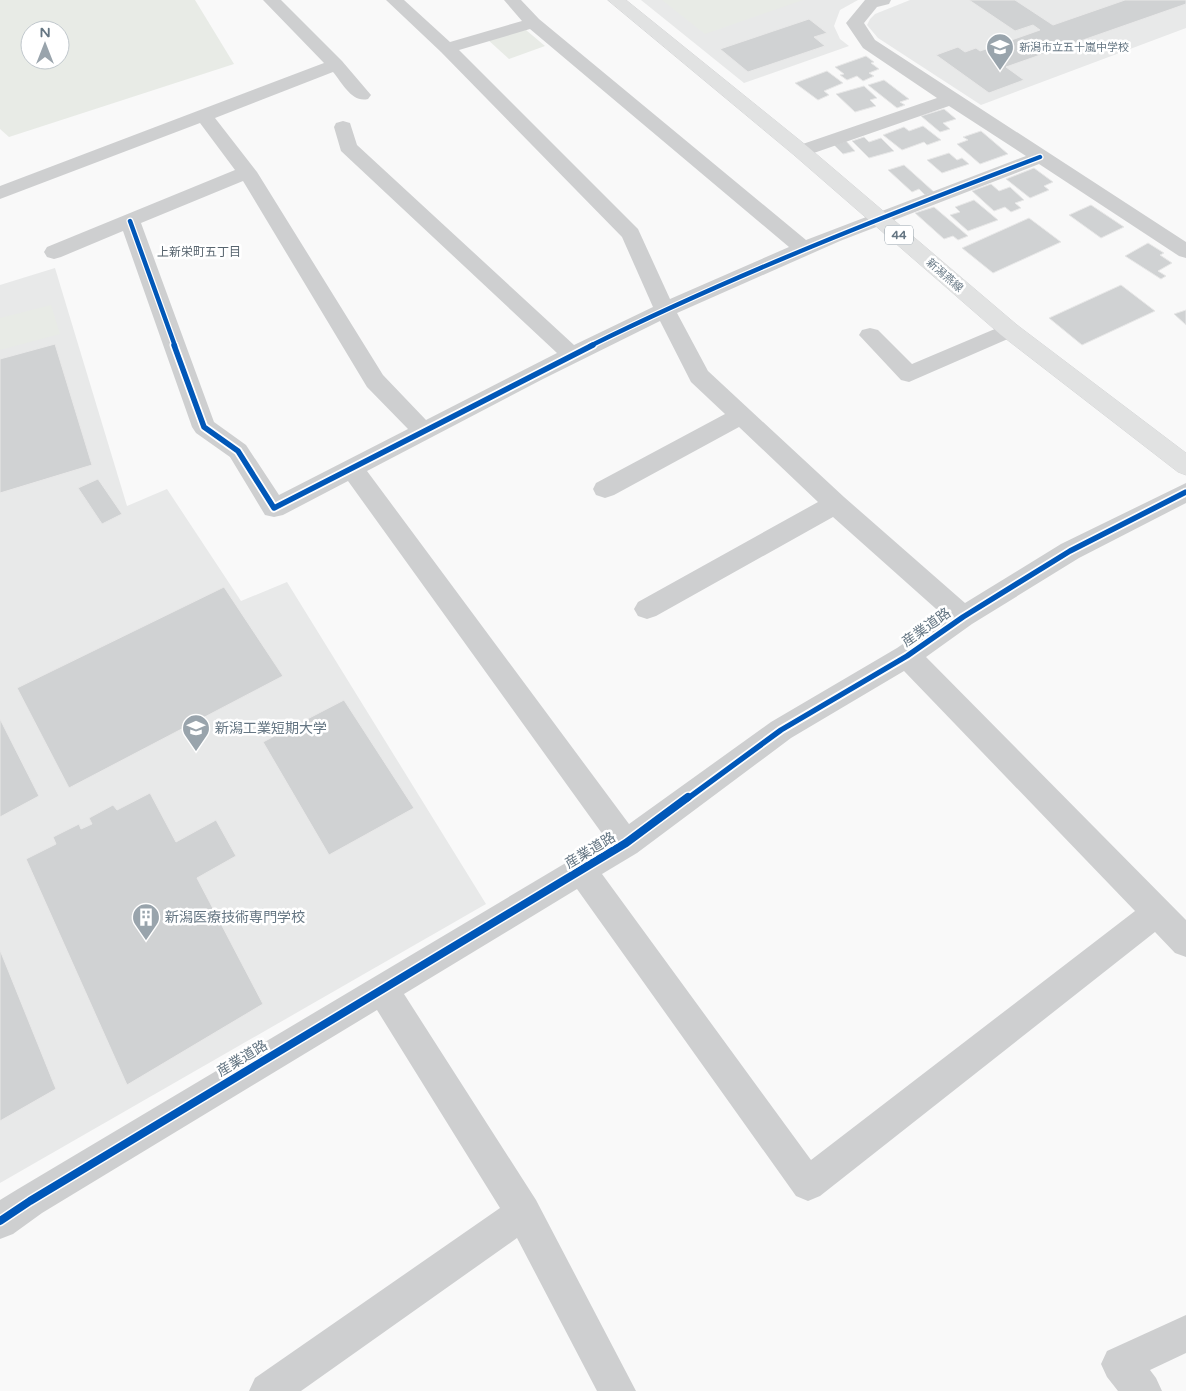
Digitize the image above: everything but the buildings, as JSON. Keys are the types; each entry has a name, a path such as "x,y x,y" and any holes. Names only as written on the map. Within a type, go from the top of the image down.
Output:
{"main road":[{"name":"新潟燕線","path":"616,0 801,151 1009,330 1186,466"}],"street":[{"path":"271,0 336,65 362,96"},
{"path":"394,0 447,48 631,234 665,311 699,376 835,504 963,617"},
{"path":"512,0 533,23 804,249"},
{"path":"883,0 871,3 855,23 869,44 1186,251"},
{"path":"447,48 533,23"},
{"path":"0,193 336,65"},
{"path":"801,151 951,99"},
{"path":"204,116 247,172 375,381 423,431"},
{"path":"343,127 348,147 572,355"},
{"path":"130,221 204,427 238,451 274,508 353,470 423,431 572,355 665,311 804,249 1040,157"},
{"path":"54,252 247,172"},
{"path":"870,335 908,374 1009,330"},
{"path":"605,490 741,416"},
{"path":"353,470 626,843"},
{"name":"産業道路","path":"0,1221 626,843 781,730 907,656 963,617 1070,551 1186,492"},
{"path":"647,608 835,504"},
{"path":"907,656 1156,914 1186,942"},
{"path":"581,870 808,1184 1156,914"},
{"path":"382,989 523,1213 617,1391"},
{"path":"268,1391 523,1213"},
{"path":"1143,1391 1120,1364 1186,1334"}],"shaded area":[{"path":"0,0 195,0 234,64 9,137 0,129"},
{"path":"641,0 858,0 840,10 834,26 840,39 849,46 744,83"},
{"path":"662,0 803,0 705,34"},
{"name":"新潟市立五十嵐中学校","path":"910,0 1186,0 1186,28 981,105 878,38 867,25 875,14"},
{"path":"526,30 545,46 509,59 487,39"},
{"name":"新潟工業短期大学","path":"55,268 127,506 167,489 241,601 287,582 486,904 0,1183 0,285"},
{"path":"51,305 60,334 0,350 0,318"}],"cycle path":[{"path":"130,221 204,427 238,451 274,508 535,374 687,300 832,237 1040,157"},
{"path":"0,1221 30,1201 626,843 781,730 907,656 963,617 1070,551 1186,492"}],"place":[{"name":"新潟市立五十嵐中学校","path":"1000,71"},
{"name":"新潟工業短期大学","path":"196,752"},
{"name":"新潟医療技術専門学校","path":"146,941"}],"district":[{"name":"上新栄町五丁目","path":"199,252"}]}
